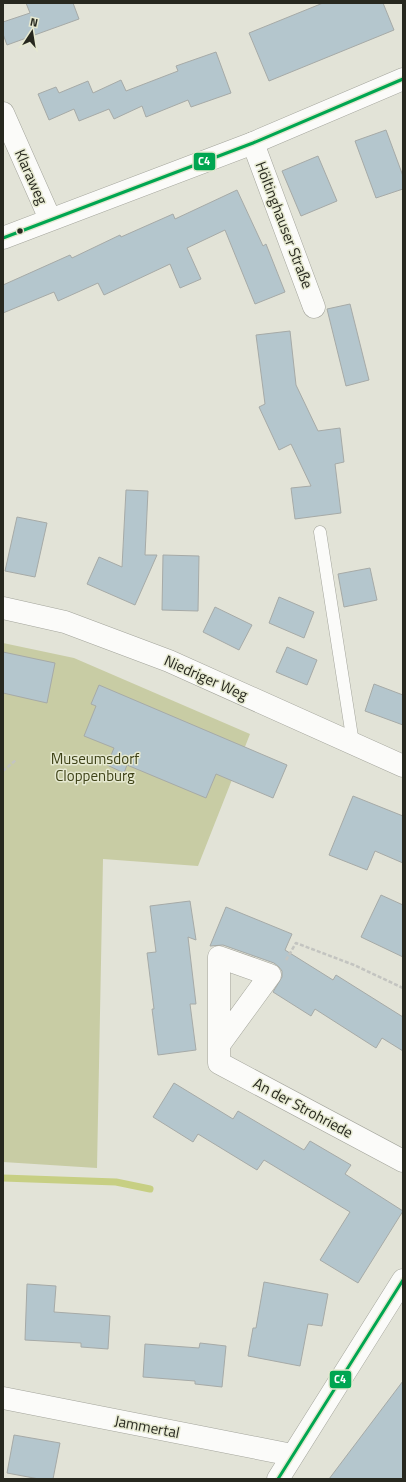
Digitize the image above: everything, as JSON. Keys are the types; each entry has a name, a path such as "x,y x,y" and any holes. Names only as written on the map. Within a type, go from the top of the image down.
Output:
{"street":[{"name":"Höltinghauser Straße","path":"3,238 253,143 403,79"},
{"name":"Klaraweg","path":"3,113 50,219"},
{"name":"Höltinghauser Straße","path":"253,143 314,307"},
{"name":"Niedriger Weg","path":"3,608 65,622 169,660 403,766"},
{"name":"An der Strohriede","path":"270,975 219,957 219,1063 403,1161"},
{"path":"219,1044 270,975"},
{"path":"278,1479 403,1280"},
{"name":"Jammertal","path":"3,1398 292,1455"}],"lane":[{"path":"320,532 353,743"}],"path":[{"path":"3,771 16,760"},
{"path":"270,975 275,976 296,943 354,965 403,988"}],"green space":[{"name":"Museumsdorf Cloppenburg","path":"3,643 74,658 250,734 198,866 103,859 97,1168 3,1162"}],"building":[{"path":"26,3 73,3 79,19 7,45 3,34 3,22 30,13"},
{"path":"323,3 383,3 394,30 269,81 249,33"},
{"path":"216,52 231,93 191,107 188,100 146,117 142,106 114,119 109,109 79,121 74,109 49,120 38,94 56,87 59,93 88,81 93,93 121,80 126,91 178,71 176,66"},
{"path":"386,130 403,176 403,189 376,198 355,141"},
{"path":"318,156 337,201 301,216 282,171"},
{"path":"237,190 263,246 266,244 285,292 255,304 225,230 187,248 201,279 180,288 170,264 104,295 98,283 58,301 54,292 3,313 3,285 70,255 72,258 120,235 121,237 173,214 175,219"},
{"path":"350,304 369,380 346,386 327,309"},
{"path":"290,331 296,385 318,431 340,428 344,462 335,464 341,513 295,519 291,488 311,486 291,444 279,450 259,407 265,404 256,335"},
{"path":"126,490 148,491 145,555 157,555 135,605 87,584 99,557 122,567"},
{"path":"17,517 47,523 35,577 5,571"},
{"path":"163,555 199,556 198,611 162,610"},
{"path":"370,568 377,600 344,607 338,574"},
{"path":"279,597 314,612 304,638 269,623"},
{"path":"215,607 252,625 239,650 203,632"},
{"path":"287,647 317,660 307,685 276,672"},
{"path":"3,652 55,663 47,703 3,693"},
{"path":"374,684 403,695 403,725 365,711"},
{"path":"99,685 287,765 273,798 216,774 206,798 127,765 124,773 107,765 114,748 84,736 96,706 91,704"},
{"path":"353,796 403,816 403,863 375,851 367,870 329,855"},
{"path":"381,895 403,905 403,957 361,937"},
{"path":"190,901 196,940 188,937 196,1004 190,1004 196,1050 158,1055 147,953 156,952 150,906"},
{"path":"226,907 292,934 285,950 333,980 336,975 403,1017 403,1051 382,1038 376,1048 315,1009 311,1016 273,992 282,977 282,971 274,963 223,945 210,946"},
{"path":"174,1083 233,1119 238,1111 304,1150 310,1141 351,1165 345,1174 403,1211 358,1283 320,1260 350,1212 264,1160 257,1170 198,1134 193,1142 153,1117"},
{"path":"264,1282 328,1294 322,1326 308,1324 300,1366 248,1356 253,1328 256,1328"},
{"path":"27,1284 56,1286 54,1312 110,1316 108,1349 81,1347 81,1343 25,1340"},
{"path":"200,1343 226,1346 222,1387 195,1384 195,1381 143,1377 145,1344 199,1348"},
{"path":"403,1381 403,1479 329,1479"},
{"path":"14,1435 60,1443 53,1479 39,1479 7,1473"}],"waterway":[{"path":"3,1178 116,1182 150,1189"}],"transit line":[{"name":"C4","path":"3,238 253,143 403,79"},
{"name":"C4","path":"278,1479 403,1280"}]}
